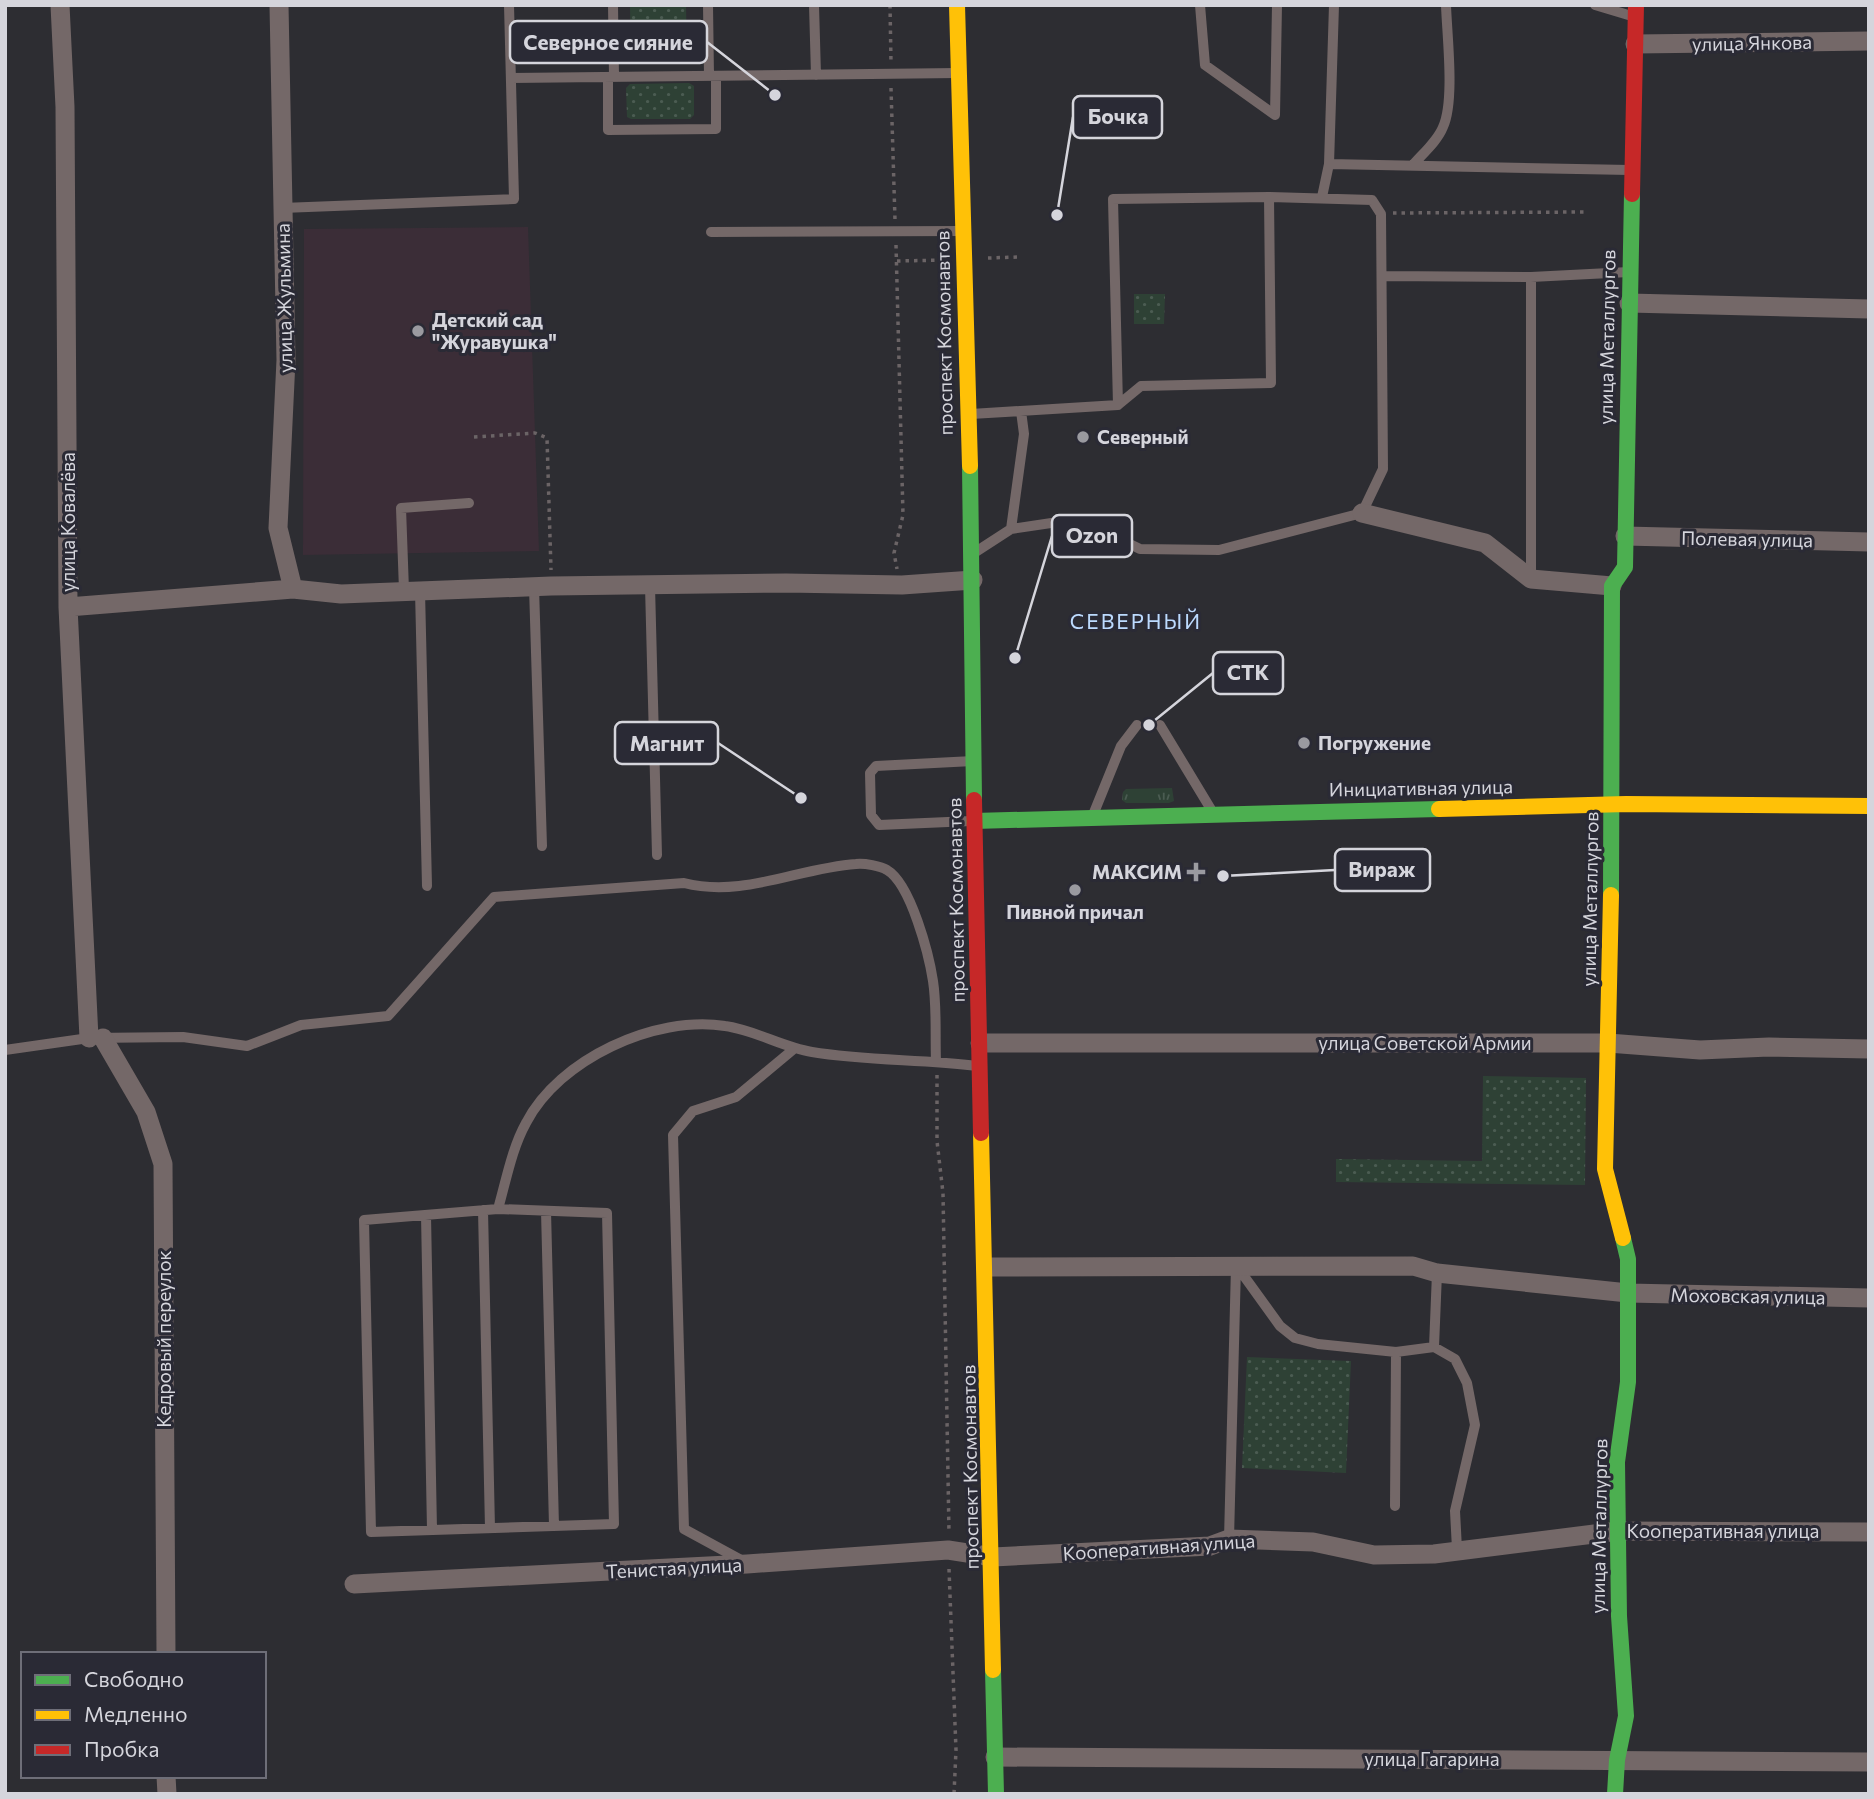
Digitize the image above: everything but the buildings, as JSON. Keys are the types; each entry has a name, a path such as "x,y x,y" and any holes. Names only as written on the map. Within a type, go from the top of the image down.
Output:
{"street":[{"name":"улица Ковалёва","path":"60,5 65,107 68,607 96,1038"},
{"name":"улица Жульмина","path":"279,5 286,360 278,528 293,589"},
{"name":"проспект Космонавтов","path":"957,5 973,580 974,821 993,1557 996,1794"},
{"name":"улица Металлургов","path":"1615,1794 1617,1760 1626,1716 1619,1616 1617,1462 1628,1382 1628,1259 1605,1169 1613,805 1609,779 1612,586 1625,567 1636,11"},
{"name":"улица Янкова","path":"1635,44 1869,41"},
{"path":"1629,303 1869,309"},
{"path":"1362,513 1485,543 1531,579 1612,586"},
{"name":"Полевая улица","path":"1625,536 1869,542"},
{"path":"68,607 293,589 341,594 786,583 902,585 973,580"},
{"name":"Инициативная улица","path":"974,821 1613,805 1869,806"},
{"name":"Кедровый переулок","path":"96,1038 145,1112 163,1164 166,1652"},
{"name":"улица Советской Армии","path":"980,1043 1608,1043 1700,1051 1769,1047 1869,1049"},
{"path":"986,1266 1413,1266 1437,1273 1628,1293"},
{"name":"Моховская улица","path":"1628,1293 1869,1298"},
{"name":"Кооперативная улица","path":"993,1557 1210,1546 1229,1539 1314,1542 1374,1555 1434,1554 1457,1549 1618,1531 1869,1532"},
{"name":"Тенистая улица","path":"354,1584 747,1564 948,1550 993,1557"},
{"name":"улица Гагарина","path":"995,1757 1869,1762"}],"lane":[{"path":"282,208 514,200 509,5"},
{"path":"613,5 608,130 716,129 708,5"},
{"path":"814,5 816,75"},
{"path":"1199,5 1205,65 1275,115 1277,5"},
{"path":"1322,197 1329,164 1334,5"},
{"path":"1412,166 1439,134 1448,109 1446,5"},
{"path":"1595,5 1636,11"},
{"path":"511,78 959,74"},
{"path":"1329,164 1631,170"},
{"path":"967,414 1118,405 1141,386 1271,383 1269,197"},
{"path":"971,555 1011,529 1078,519 1140,549 1219,550 1362,513 1383,469 1381,214 1371,200 1322,197 1112,199 1118,405"},
{"path":"711,232 962,230"},
{"path":"1382,276 1531,276 1629,272"},
{"path":"1531,276 1531,579"},
{"path":"1011,529 1024,433 1021,411"},
{"path":"427,886 412,591 401,508 469,503"},
{"path":"650,586 657,855"},
{"path":"541,846 543,587"},
{"path":"1160,724 1213,813"},
{"path":"1092,816 1121,746 1137,725"},
{"path":"974,761 876,766 870,773 871,815 879,825 974,821"},
{"path":"5,1050 96,1038 183,1037 247,1046 301,1025 388,1016 494,897 684,883 707,889 774,882 858,863 887,869 899,881 912,907 933,981 936,1061"},
{"path":"498,1209 525,1124 543,1096 572,1067 640,1036 685,1022 727,1026 795,1048 981,1066"},
{"path":"747,1564 684,1529 673,1135 693,1111 736,1097 795,1048"},
{"path":"483,1210 490,1528"},
{"path":"483,1210 607,1213 614,1524 371,1532 364,1220 483,1210"},
{"path":"546,1211 554,1526"},
{"path":"426,1215 432,1530"},
{"path":"1236,1265 1280,1326 1295,1338 1318,1344 1396,1352 1434,1347 1455,1359 1467,1383 1475,1424 1455,1511 1457,1549"},
{"path":"1229,1539 1236,1265"},
{"path":"1434,1347 1437,1273"},
{"path":"1395,1506 1396,1352"}],"path":[{"path":"890,5 903,515 894,553 902,585"},
{"path":"1391,213 1584,212"},
{"path":"988,258 1018,257"},
{"path":"897,261 945,260"},
{"path":"474,438 535,433 547,438 543,587"},
{"path":"936,1061 937,1141 943,1193 948,1550 956,1750 954,1794"}],"shaded area":[{"name":"Детский сад \"Журавушка\"","path":"528,227 539,551 303,555 304,229"}],"green space":[{"path":"630,5 686,5 687,62 631,64"},
{"path":"689,83 694,86 694,115 690,119 627,117 626,88 630,84"},
{"path":"1134,294 1165,294 1164,324 1134,324"},
{"path":"1172,788 1174,801 1169,803 1126,803 1122,800 1126,789"},
{"path":"1483,1076 1586,1078 1585,1185 1336,1182 1336,1159 1482,1161"},
{"path":"1247,1357 1351,1361 1346,1473 1242,1468"}],"traffic: fast":[{"path":"1611,895 1612,586 1625,567 1632,194"},
{"path":"970,466 974,800"},
{"path":"974,821 1439,809"},
{"path":"1615,1794 1617,1760 1626,1716 1619,1616 1617,1462 1628,1382 1628,1259 1623,1238"},
{"path":"993,1670 996,1794"}],"traffic: slow":[{"path":"957,5 970,466"},
{"path":"1439,809 1626,804 1869,806"},
{"path":"1611,895 1605,1169 1623,1238"},
{"path":"981,1133 993,1670"}],"traffic: jam":[{"path":"1632,194 1636,5"},
{"path":"974,800 981,1133"}],"place":[{"name":"Северное сияние","path":"775,95"},
{"name":"Бочка","path":"1057,215"},
{"name":"Детский сад \"Журавушка\"","path":"418,331"},
{"name":"Северный","path":"1083,437"},
{"name":"Ozon","path":"1015,658"},
{"name":"СТК","path":"1149,725"},
{"name":"Погружение","path":"1304,743"},
{"name":"Магнит","path":"801,798"},
{"name":"МАКСИМ","path":"1196,872"},
{"name":"Вираж","path":"1223,876"},
{"name":"Пивной причал","path":"1075,890"}],"district":[{"name":"СЕВЕРНЫЙ","path":"1136,622"}]}
